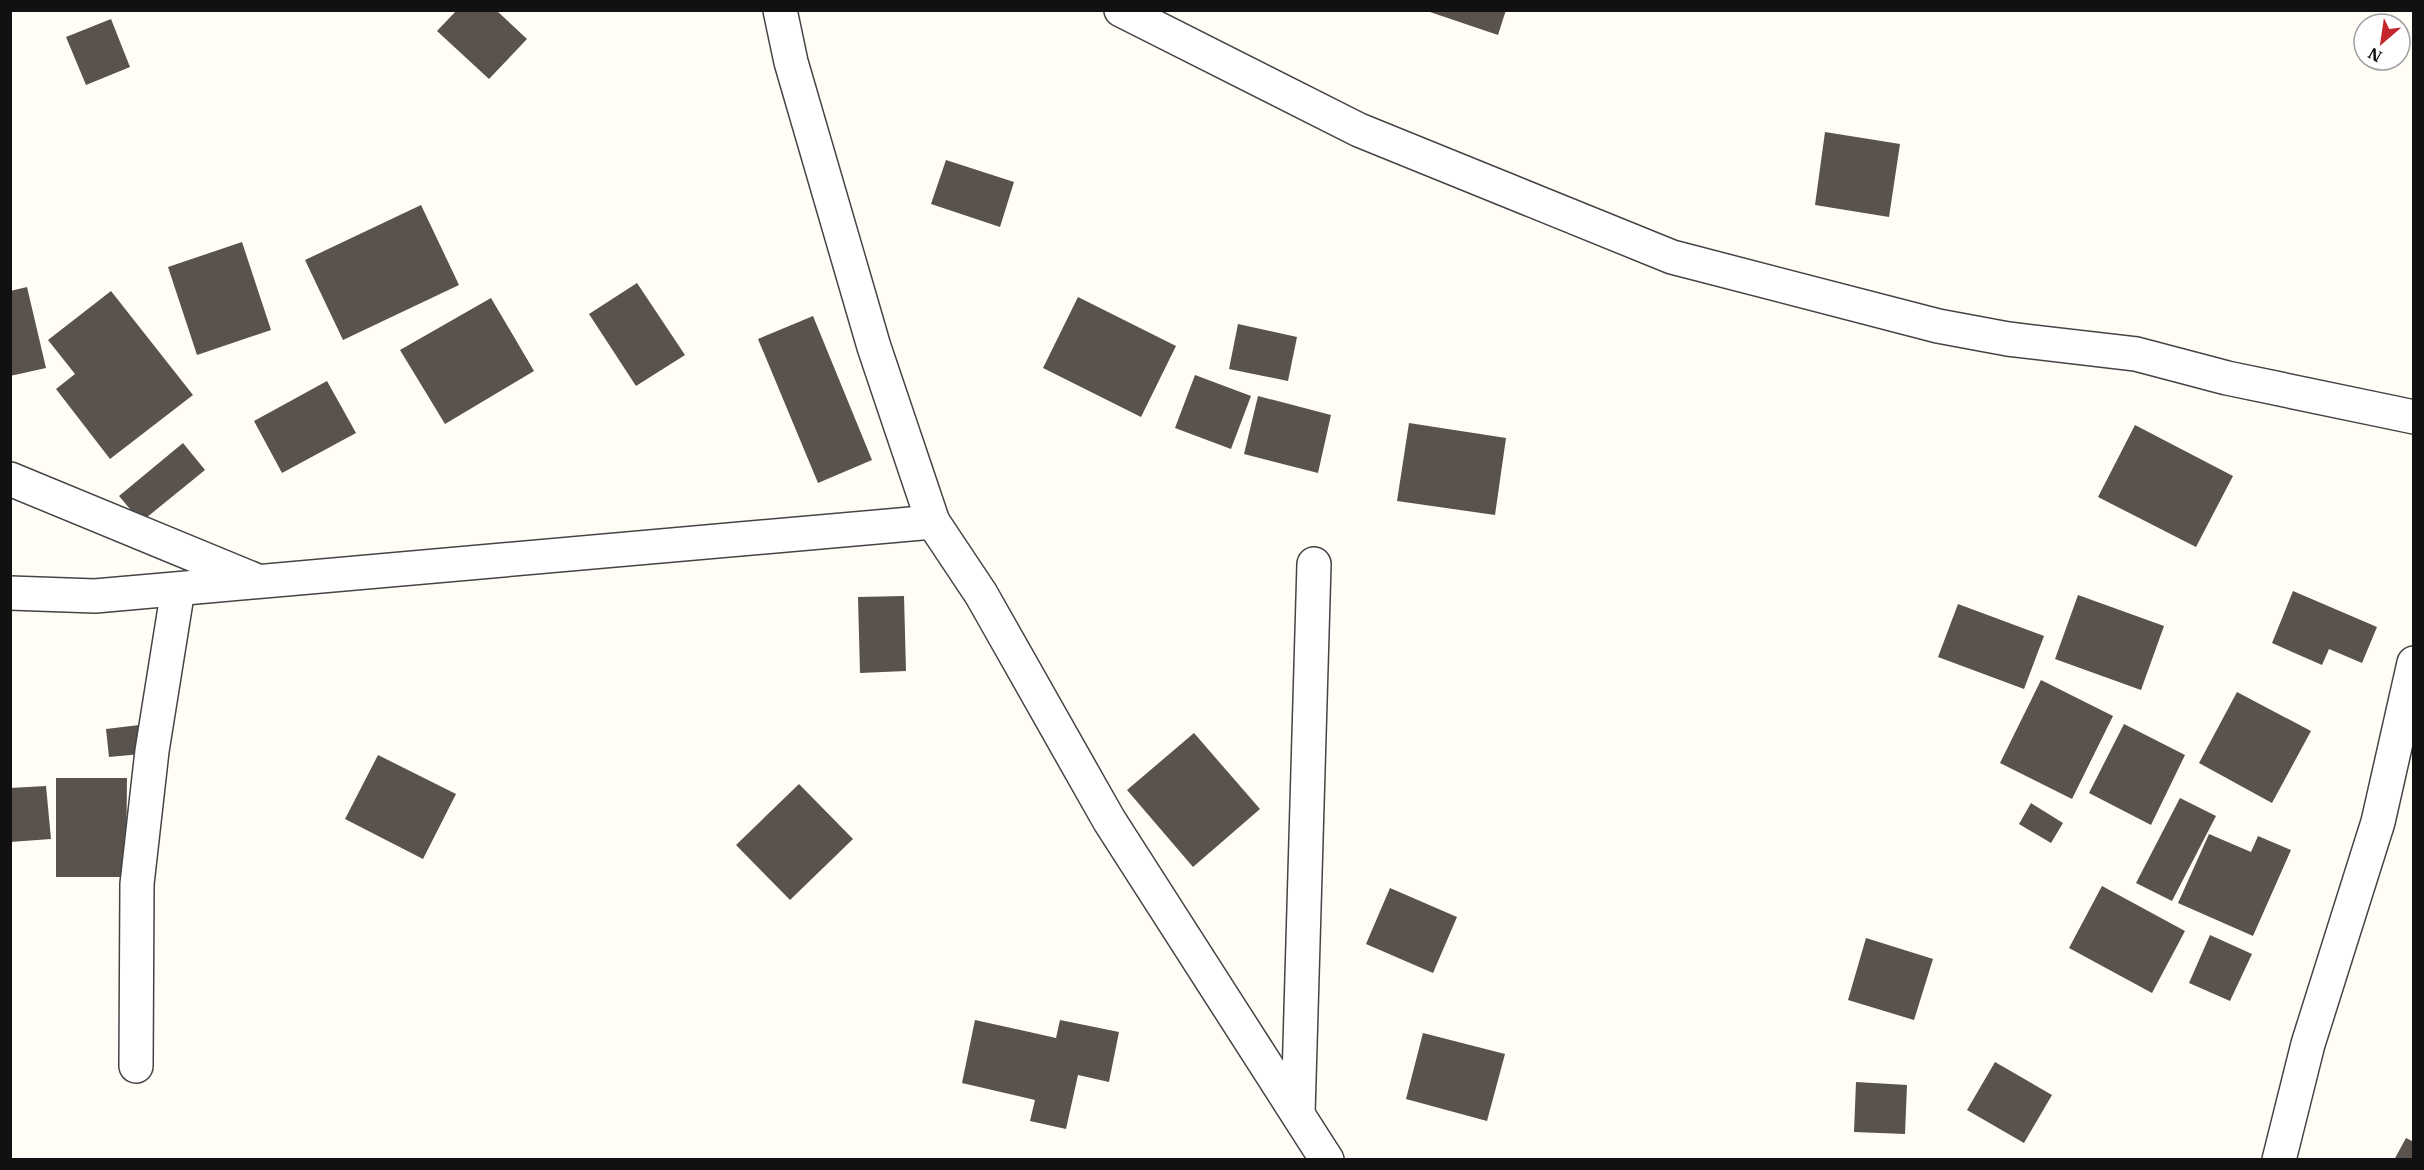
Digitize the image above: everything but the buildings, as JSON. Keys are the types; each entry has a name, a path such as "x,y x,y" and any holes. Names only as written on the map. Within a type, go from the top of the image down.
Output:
{"street":[{"path":"780,10 791,62 874,346 933,522 981,594 1109,820 1327,1160"},
{"path":"1120,10 1359,130 1672,257 1938,326 2008,339 2136,354 2228,378 2414,417"},
{"path":"10,479 260,582"},
{"path":"10,593 94,596 933,522"},
{"path":"1298,1114 1314,564"},
{"path":"136,1066 137,884 152,751 178,589"},
{"path":"2279,1160 2308,1044 2378,822 2414,663"}]}
